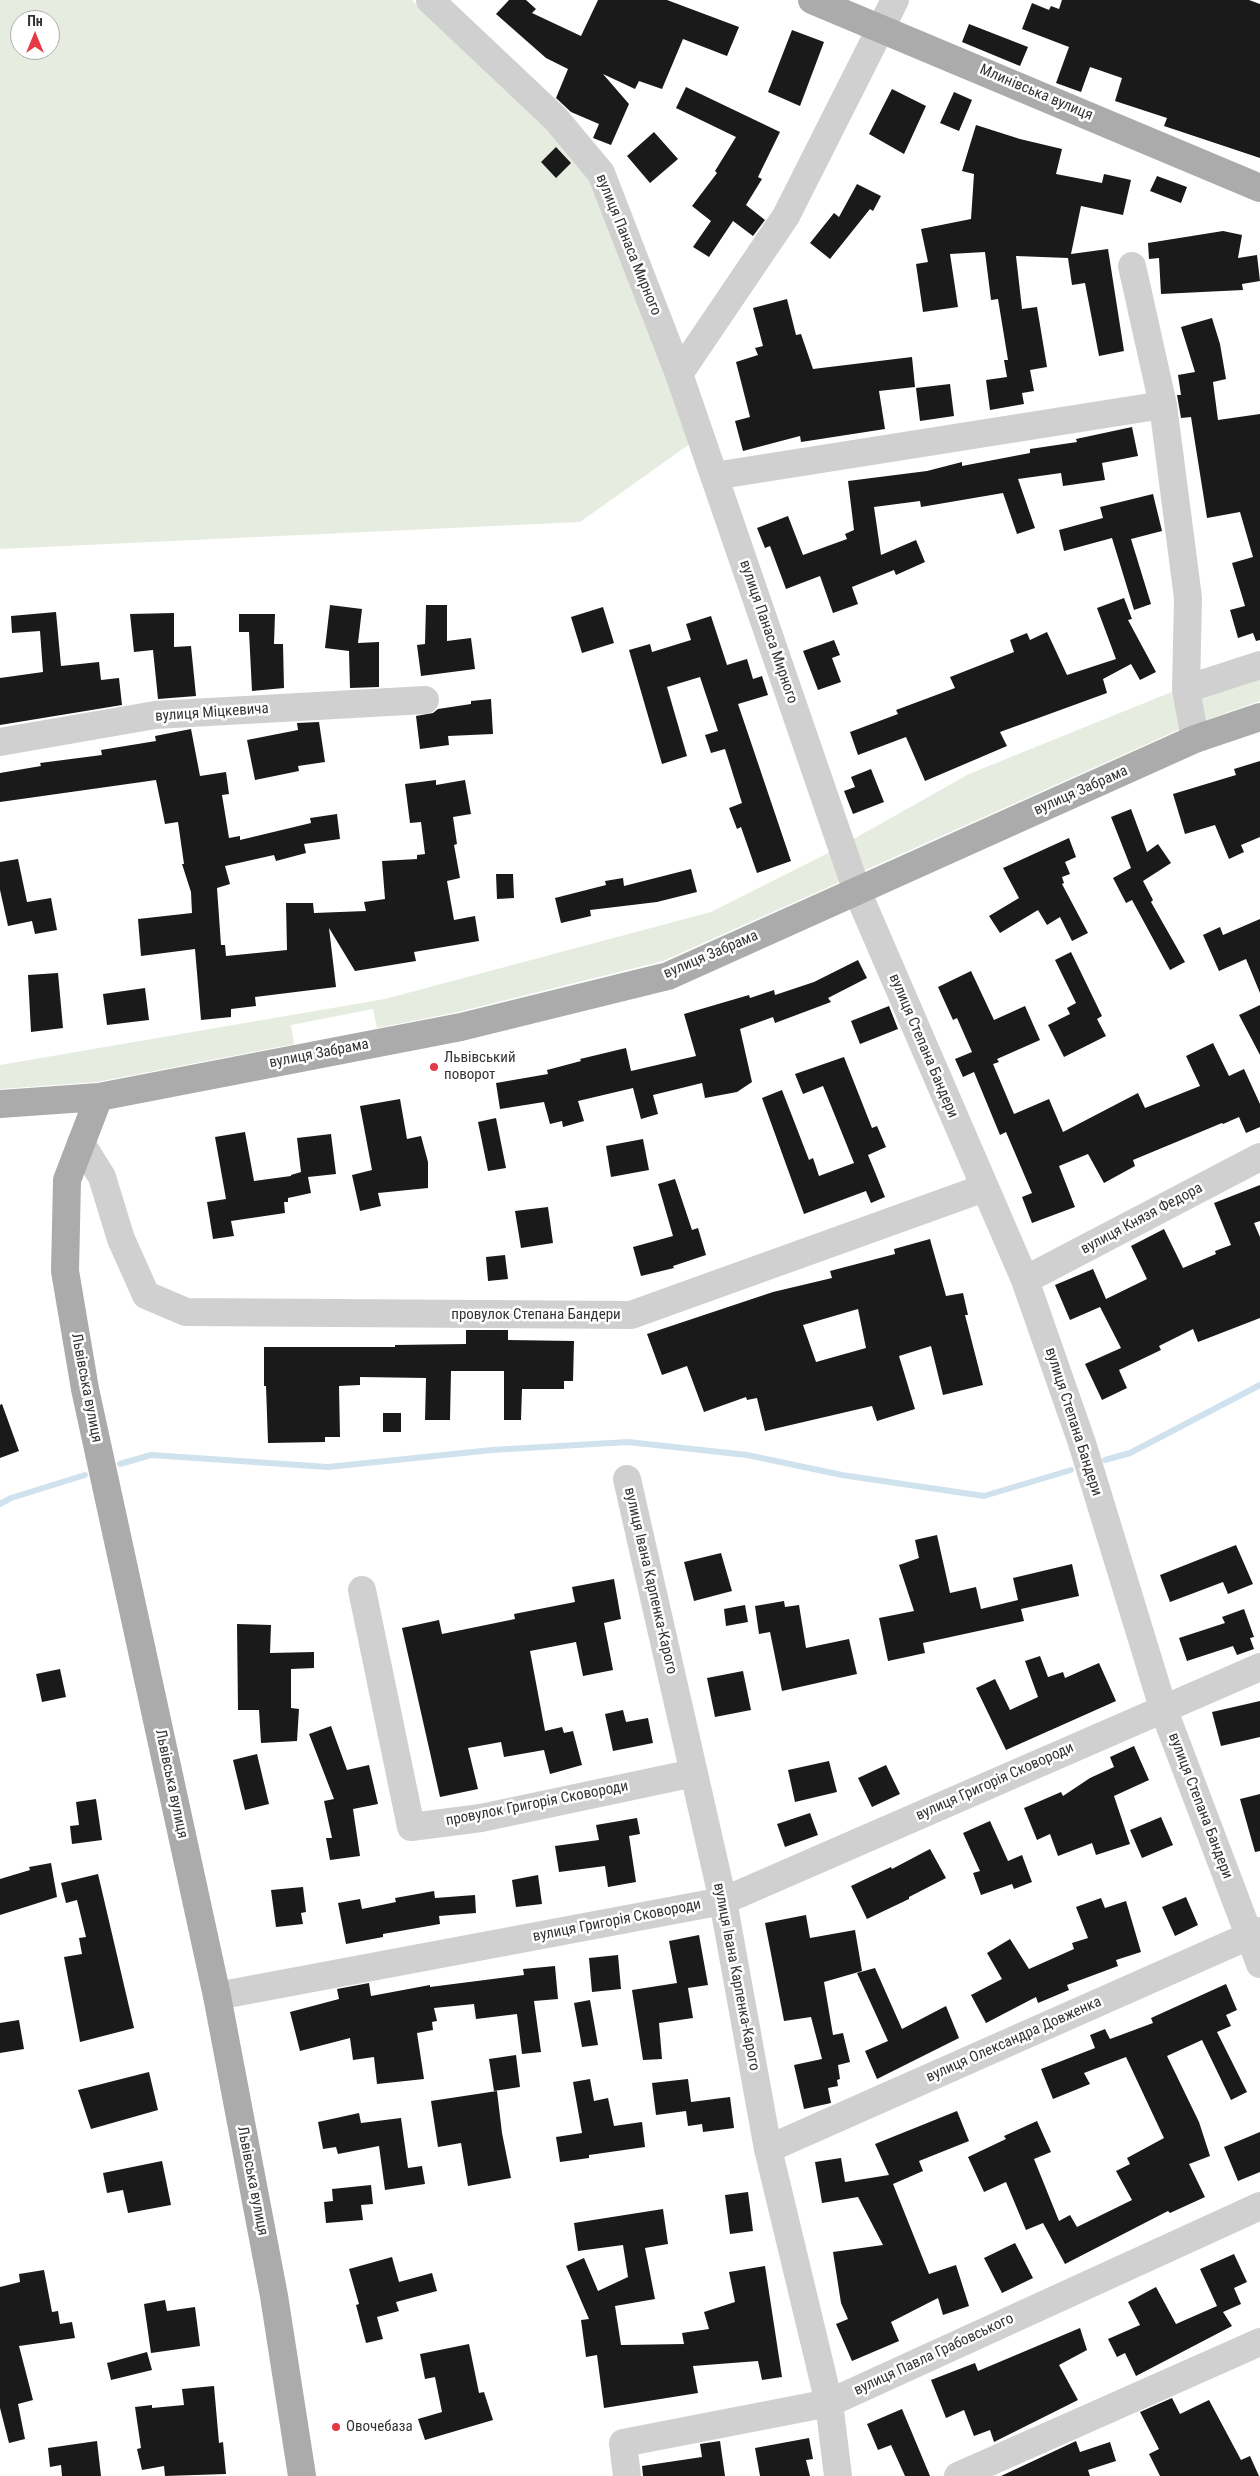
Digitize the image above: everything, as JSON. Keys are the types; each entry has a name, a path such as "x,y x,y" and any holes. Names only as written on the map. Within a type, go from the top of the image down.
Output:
{"main road":[{"name":"Млинівська вулиця","path":"812,0 881,27 1260,188"},
{"name":"вулиця Забрама","path":"0,1104 99,1097 461,1027 668,976 1195,740 1260,717"},
{"name":"Львівська вулиця","path":"99,1097 67,1180 65,1270 85,1388 217,1996 274,2296 302,2476"}],"street":[{"name":"вулиця Панаса Мирного","path":"430,0 556,118 601,173 680,374 857,891"},
{"path":"680,374 786,216 895,0"},
{"path":"1132,266 1163,405 1188,598 1186,689 1195,740"},
{"path":"714,476 1163,405"},
{"path":"1186,689 1260,665"},
{"name":"вулиця Міцкевича","path":"0,742 155,715 425,700"},
{"name":"вулиця Степана Бандери","path":"857,891 1025,1280 1082,1443 1163,1708 1255,1933 1260,1964"},
{"name":"провулок Степана Бандери","path":"81,1143 102,1177 121,1239 146,1296 186,1312 631,1315 984,1188"},
{"name":"вулиця Князя Федора","path":"1025,1280 1260,1157"},
{"name":"вулиця Івана Карпенка-Карого","path":"627,1479 723,1901 768,2150 829,2404 838,2476"},
{"name":"провулок Григорія Сковороди","path":"362,1590 411,1826 480,1818 694,1773"},
{"name":"вулиця Григорія Сковороди","path":"217,1996 723,1901 1260,1667"},
{"name":"вулиця Олександра Довженка","path":"768,2150 1255,1933"},
{"name":"вулиця Павла Грабовського","path":"627,2476 622,2443 829,2404 1260,2206"},
{"path":"958,2476 1260,2342"}],"shaded area":[{"path":"0,0 412,0 548,126 592,179 691,443 580,522 0,549"},
{"path":"1260,672 1260,701 1200,722 1195,693"},
{"path":"1179,689 1185,727 861,872 850,841 969,774"},
{"path":"832,851 842,881 663,961 458,1012 377,1028 373,1009 291,1025 294,1044 97,1082 0,1089 0,1065 385,999 711,912"}],"building":[{"path":"509,0 526,0 536,9 532,13 581,36 598,0 667,0 739,27 727,56 683,39 662,89 639,81 635,89 603,74 629,104 611,145 593,138 599,124 571,112 556,98 568,69 546,58 496,14"},
{"path":"1062,0 1249,0 1260,4 1260,158 1164,126 1167,118 1115,101 1122,78 1090,67 1081,92 1056,83 1069,47 1022,29 1032,3 1049,10 1051,6 1059,9"},
{"path":"969,24 1028,47 1020,66 962,42"},
{"path":"792,30 824,42 800,106 768,92"},
{"path":"686,87 780,132 758,177 762,179 746,205 765,220 753,236 733,221 709,257 693,247 711,221 692,206 717,173 715,171 736,137 676,108"},
{"path":"892,89 926,106 904,154 869,134"},
{"path":"954,92 972,100 959,131 940,123"},
{"path":"976,125 1020,139 1062,149 1056,174 1102,183 1104,174 1131,180 1123,215 1081,206 1071,254 1108,249 1124,351 1099,356 1085,283 1072,285 1068,258 1016,256 1022,309 1037,307 1047,367 1030,370 1034,391 1022,393 1024,404 990,410 986,380 1007,377 1004,360 1008,360 998,299 991,300 985,252 950,254 958,307 923,312 916,264 928,262 921,229 971,219 974,174 962,171"},
{"path":"654,132 678,159 650,183 627,156"},
{"path":"556,147 571,163 556,178 541,162"},
{"path":"1157,176 1187,187 1181,203 1150,191"},
{"path":"857,184 881,196 873,211 870,209 830,259 810,243 834,213 839,217"},
{"path":"1223,231 1242,235 1238,258 1257,255 1260,281 1242,284 1243,290 1161,294 1159,258 1149,259 1148,243"},
{"path":"787,299 796,335 801,334 813,369 912,357 915,387 879,391 885,429 801,442 800,436 743,451 735,421 750,417 736,362 758,355 755,348 763,346 753,308"},
{"path":"1212,318 1220,344 1226,379 1213,382 1218,420 1260,414 1260,640 1256,641 1253,633 1238,638 1230,610 1245,606 1232,563 1253,557 1240,512 1207,518 1191,417 1181,418 1177,395 1181,395 1178,375 1195,372 1181,327"},
{"path":"950,384 954,416 920,421 916,388"},
{"path":"1132,427 1138,456 1102,463 1105,480 1063,486 1061,473 1018,479 1035,528 1017,534 1003,493 921,507 920,501 874,507 881,555 916,540 925,562 896,575 894,570 852,587 858,604 833,613 820,576 786,589 770,546 765,548 757,528 788,516 803,555 847,539 845,534 854,530 848,481 927,471 962,462 962,466 1030,453 1030,449 1077,442 1076,439"},
{"path":"1153,494 1162,531 1131,539 1151,604 1134,610 1112,538 1064,551 1059,530 1103,518 1100,507"},
{"path":"1124,598 1132,619 1128,620 1156,672 1140,680 1131,664 1103,679 1107,693 1000,732 1007,746 925,781 906,737 858,755 850,732 898,714 896,710 955,688 950,677 1014,652 1010,640 1027,633 1030,640 1047,632 1067,675 1116,659 1097,608"},
{"path":"330,605 362,609 358,643 379,642 379,687 350,688 349,651 325,648"},
{"path":"426,605 447,605 447,641 471,638 475,669 421,676 417,645 425,644"},
{"path":"603,607 614,643 582,653 571,617"},
{"path":"56,612 61,666 99,662 101,680 119,678 122,705 0,725 0,678 43,672 40,631 12,633 11,616"},
{"path":"174,613 174,647 191,646 196,696 158,699 153,650 134,652 130,614"},
{"path":"239,614 275,614 274,644 283,644 284,688 252,691 249,632 239,632"},
{"path":"711,616 727,665 747,659 753,679 762,676 768,695 738,704 791,861 757,873 741,827 737,829 729,808 742,803 725,749 711,753 705,735 718,731 700,677 667,687 687,756 662,764 629,650 650,644 652,652 691,640 686,624"},
{"path":"834,640 840,655 832,658 841,682 818,690 803,651"},
{"path":"491,699 493,734 448,736 449,745 420,749 416,716 433,713 438,709 471,704 471,701"},
{"path":"319,722 325,762 298,766 299,771 255,780 247,740 298,730 297,723"},
{"path":"191,729 200,776 226,772 229,794 222,795 229,838 240,836 240,840 311,823 310,818 337,814 340,839 304,844 306,853 276,861 274,855 225,866 230,884 217,888 221,945 225,945 226,956 287,950 286,903 313,903 314,913 366,911 364,902 385,899 382,861 417,859 417,855 425,854 421,822 410,823 405,784 436,780 436,785 465,780 471,814 453,817 457,844 454,845 460,878 447,881 454,920 475,916 479,941 414,952 416,961 355,971 329,928 336,987 255,997 256,1006 231,1009 231,1017 201,1020 195,949 141,956 138,919 192,913 191,892 182,864 184,864 178,822 165,824 156,780 0,802 0,773 41,766 40,763 102,755 101,750 156,741 155,736"},
{"path":"1260,761 1260,837 1241,845 1244,852 1229,859 1215,825 1185,834 1173,794 1236,775 1234,769"},
{"path":"871,769 884,802 853,814 844,791 855,787 851,777"},
{"path":"1131,809 1147,852 1158,844 1171,863 1143,881 1153,900 1151,902 1185,962 1170,970 1132,900 1126,903 1113,878 1131,868 1111,817"},
{"path":"1069,838 1076,857 1065,862 1070,874 1062,877 1064,883 1062,884 1088,933 1072,941 1060,917 1047,925 1038,910 1000,933 989,916 1019,898 1003,868"},
{"path":"18,859 27,902 51,898 57,930 35,934 32,921 8,926 0,890 0,862"},
{"path":"691,869 697,892 657,902 590,910 591,916 561,923 555,898 606,885 605,881 623,878 624,886"},
{"path":"496,874 513,874 514,898 497,899"},
{"path":"1260,919 1260,993 1246,959 1219,971 1203,935 1220,927 1223,935"},
{"path":"1071,952 1102,1016 1097,1019 1106,1036 1064,1057 1048,1025 1070,1014 1067,1008 1076,1003 1055,960"},
{"path":"858,960 867,978 828,998 831,1002 775,1023 773,1017 740,1029 752,1082 737,1092 705,1098 702,1083 653,1095 658,1114 641,1119 633,1088 578,1101 584,1121 563,1127 562,1121 550,1124 544,1102 500,1109 496,1083 548,1074 547,1070 581,1061 580,1059 626,1048 631,1071 696,1056 684,1014 749,995 750,998 774,990 775,995 814,982"},
{"path":"971,971 994,1020 1025,1006 1040,1040 997,1059 999,1062 993,1064 1014,1114 1049,1099 1063,1132 1138,1093 1145,1108 1200,1086 1186,1056 1213,1043 1229,1076 1244,1069 1260,1104 1260,1127 1246,1133 1239,1117 1222,1123 1133,1160 1135,1166 1104,1183 1088,1154 1059,1166 1075,1207 1032,1223 1022,1197 1032,1193 1006,1132 1000,1135 974,1072 963,1077 955,1059 972,1052 957,1018 953,1020 938,987"},
{"path":"58,973 63,1028 31,1032 28,975"},
{"path":"145,988 149,1020 107,1025 103,994"},
{"path":"1260,1005 1260,1055 1239,1015"},
{"path":"889,1006 898,1029 860,1044 851,1021"},
{"path":"844,1057 872,1128 877,1126 886,1147 868,1155 885,1197 871,1203 866,1191 804,1214 762,1098 782,1090 809,1160 813,1158 819,1176 854,1163 823,1086 803,1094 795,1074"},
{"path":"400,1099 407,1139 421,1136 428,1162 428,1188 378,1193 381,1206 360,1211 352,1175 372,1170 360,1106"},
{"path":"496,1118 506,1168 488,1171 478,1122"},
{"path":"245,1132 254,1181 291,1176 301,1172 297,1138 331,1134 336,1174 308,1177 311,1193 288,1198 288,1202 284,1202 285,1213 231,1221 234,1236 213,1239 207,1202 226,1199 215,1137"},
{"path":"643,1139 649,1170 611,1177 606,1146"},
{"path":"675,1179 692,1230 698,1228 706,1255 673,1266 674,1268 641,1276 633,1247 673,1236 658,1184"},
{"path":"1260,1185 1260,1221 1254,1223 1260,1237 1260,1318 1198,1342 1193,1329 1159,1346 1161,1350 1119,1370 1127,1388 1102,1400 1085,1364 1121,1348 1100,1307 1070,1320 1055,1285 1093,1269 1106,1299 1147,1279 1131,1246 1164,1229 1183,1268 1216,1254 1215,1251 1231,1245 1214,1203"},
{"path":"548,1207 553,1243 521,1248 515,1211"},
{"path":"930,1239 946,1296 963,1293 968,1315 965,1315 983,1385 943,1395 931,1346 899,1356 915,1409 877,1421 872,1406 765,1431 757,1398 747,1400 746,1397 704,1412 687,1366 662,1375 647,1334 773,1292 832,1278 830,1271 895,1254 894,1249","holes":["858,1309 866,1348 816,1362 803,1325"]},
{"path":"505,1255 508,1279 488,1281 486,1257"},
{"path":"466,1330 508,1330 508,1340 574,1341 573,1381 564,1381 564,1389 522,1389 521,1420 504,1420 504,1371 451,1371 450,1420 425,1420 426,1378 360,1377 360,1385 339,1386 340,1437 325,1437 325,1442 268,1443 266,1386 264,1386 264,1347 395,1347 395,1345 466,1344"},
{"path":"2,1404 19,1451 0,1458 0,1405"},
{"path":"383,1413 401,1413 401,1432 383,1432"},
{"path":"937,1535 950,1593 976,1587 981,1609 1018,1600 1013,1578 1072,1564 1079,1596 1021,1609 1024,1621 923,1643 925,1653 888,1661 879,1618 914,1611 899,1565 919,1558 915,1540"},
{"path":"1236,1545 1253,1584 1228,1594 1223,1582 1170,1602 1160,1575"},
{"path":"721,1553 732,1591 694,1601 684,1562"},
{"path":"614,1579 621,1619 604,1623 613,1670 583,1676 576,1642 530,1651 545,1731 562,1727 564,1733 573,1731 582,1765 550,1774 544,1750 504,1757 501,1742 468,1748 478,1789 440,1797 402,1628 439,1620 442,1634 515,1619 514,1614 575,1602 572,1587"},
{"path":"784,1601 785,1607 799,1605 806,1648 849,1639 857,1674 782,1691 770,1632 759,1634 755,1606"},
{"path":"745,1605 748,1622 726,1626 724,1609"},
{"path":"1244,1609 1254,1637 1250,1638 1254,1649 1237,1655 1233,1646 1187,1661 1179,1638 1225,1623 1222,1617"},
{"path":"237,1624 271,1625 270,1653 314,1652 314,1668 291,1669 291,1708 299,1709 297,1741 261,1743 259,1710 238,1710"},
{"path":"1040,1656 1048,1677 1063,1672 1065,1678 1099,1663 1116,1701 1006,1750 976,1688 995,1679 1010,1710 1038,1697 1025,1661"},
{"path":"60,1669 66,1697 42,1702 36,1674"},
{"path":"743,1671 751,1710 715,1717 707,1678"},
{"path":"1260,1701 1260,1737 1221,1746 1212,1712"},
{"path":"623,1710 626,1722 648,1718 653,1743 613,1751 605,1714"},
{"path":"331,1726 347,1770 369,1765 378,1804 353,1809 360,1856 330,1860 326,1838 332,1838 324,1801 334,1799 309,1734"},
{"path":"1134,1746 1149,1780 1114,1796 1130,1844 1096,1855 1092,1843 1058,1856 1050,1834 1037,1840 1024,1808 1061,1792 1063,1796 1090,1778 1114,1767 1110,1757"},
{"path":"257,1754 269,1804 245,1810 233,1760"},
{"path":"829,1761 837,1792 795,1802 788,1770"},
{"path":"886,1765 900,1794 872,1807 858,1778"},
{"path":"1260,1794 1260,1851 1255,1852 1240,1799"},
{"path":"96,1799 102,1840 72,1844 70,1826 79,1825 76,1802"},
{"path":"810,1813 818,1835 785,1847 777,1824"},
{"path":"1161,1817 1173,1845 1142,1858 1130,1830"},
{"path":"637,1818 640,1834 629,1836 636,1882 608,1887 605,1866 559,1872 555,1846 599,1840 596,1825"},
{"path":"990,1821 1008,1861 1022,1855 1032,1882 1014,1889 1012,1884 981,1895 973,1873 980,1871 963,1833"},
{"path":"930,1849 946,1878 909,1897 909,1899 867,1919 851,1886 891,1867 892,1869"},
{"path":"51,1863 57,1897 0,1915 0,1879 30,1870 29,1867"},
{"path":"98,1874 134,2028 80,2042 64,1957 82,1954 79,1938 86,1937 77,1900 66,1903 61,1883"},
{"path":"538,1875 542,1904 516,1907 512,1880"},
{"path":"303,1887 306,1912 301,1913 303,1924 276,1927 271,1890"},
{"path":"434,1891 435,1898 475,1895 476,1913 439,1916 440,1924 383,1934 383,1937 346,1944 338,1903 360,1899 362,1909 396,1902 395,1898"},
{"path":"1186,1897 1198,1925 1175,1936 1162,1907"},
{"path":"1101,1898 1105,1908 1126,1901 1141,1952 1116,1960 1118,1966 1067,1985 1069,1990 1038,2003 1036,1997 986,2023 971,1995 1002,1979 987,1953 1010,1939 1029,1969 1074,1949 1072,1943 1088,1938 1076,1907"},
{"path":"806,1915 810,1938 855,1930 862,1971 824,1982 833,2035 843,2033 850,2062 838,2065 840,2079 837,2080 838,2086 828,2088 831,2103 804,2109 794,2065 822,2059 811,2017 784,2021 765,1923"},
{"path":"699,1935 708,1985 688,1988 693,2018 659,2023 662,2059 643,2060 632,1990 677,1983 669,1941"},
{"path":"618,1955 621,1989 592,1992 589,1958"},
{"path":"555,1966 558,1999 534,2001 541,2052 522,2054 517,2014 476,2019 474,2004 434,2008 437,2021 432,2022 433,2030 417,2033 424,2079 377,2084 374,2057 353,2060 350,2038 300,2051 290,2012 339,1999 337,1989 369,1983 371,1996 430,1985 430,1987 524,1975 523,1969"},
{"path":"875,1968 902,2029 946,2006 959,2038 877,2079 865,2051 888,2041 857,1973"},
{"path":"1226,1984 1237,2010 1226,2015 1231,2026 1217,2032 1247,2092 1231,2100 1202,2040 1167,2056 1199,2122 1210,2156 1189,2164 1205,2197 1170,2213 1168,2211 1065,2264 1043,2223 1026,2230 1006,2182 984,2192 968,2157 1006,2139 1004,2136 1037,2121 1051,2152 1034,2159 1059,2221 1070,2215 1077,2227 1132,2200 1116,2171 1130,2164 1127,2158 1164,2138 1126,2057 1084,2073 1090,2084 1053,2099 1041,2069 1095,2048 1090,2035 1105,2029 1110,2039 1153,2023 1151,2018"},
{"path":"590,2000 598,2045 582,2047 574,2003"},
{"path":"19,2020 24,2049 0,2053 0,2023"},
{"path":"516,2055 520,2087 494,2091 489,2059"},
{"path":"149,2072 158,2110 91,2129 78,2090"},
{"path":"590,2079 594,2101 608,2098 614,2126 642,2122 645,2147 589,2155 589,2158 560,2162 556,2137 582,2133 573,2082"},
{"path":"688,2079 691,2102 730,2097 734,2128 703,2132 702,2124 688,2126 686,2111 656,2115 652,2083"},
{"path":"497,2091 502,2133 511,2178 468,2186 461,2143 438,2147 431,2101"},
{"path":"957,2111 969,2141 919,2161 923,2171 893,2184 929,2274 956,2265 969,2306 943,2315 938,2298 891,2322 899,2341 852,2361 836,2324 848,2319 841,2303 833,2252 883,2245 858,2197 822,2203 815,2162 841,2158 845,2182 889,2175 875,2144"},
{"path":"359,2113 361,2123 401,2118 408,2168 422,2166 425,2184 385,2190 379,2146 338,2154 336,2147 323,2149 318,2122"},
{"path":"1260,2132 1260,2172 1238,2181 1224,2147"},
{"path":"162,2161 171,2205 128,2213 123,2190 107,2193 103,2173"},
{"path":"371,2185 373,2204 361,2205 363,2220 326,2223 324,2202 333,2201 332,2189"},
{"path":"748,2192 753,2231 730,2234 725,2195"},
{"path":"663,2209 668,2244 645,2248 655,2299 615,2306 621,2345 684,2344 682,2333 709,2329 704,2312 735,2302 729,2272 765,2266 782,2377 762,2380 758,2361 693,2366 698,2393 604,2408 597,2355 586,2357 581,2320 589,2319 566,2266 584,2258 598,2291 628,2277 623,2245 578,2251 574,2223"},
{"path":"1015,2243 1033,2278 1002,2293 984,2258"},
{"path":"1234,2254 1247,2282 1234,2288 1241,2304 1223,2312 1232,2326 1136,2376 1125,2353 1117,2357 1108,2339 1140,2325 1128,2302 1156,2287 1176,2324 1217,2306 1200,2269"},
{"path":"392,2257 399,2282 432,2273 437,2291 396,2302 399,2311 377,2317 383,2339 366,2343 356,2305 359,2304 349,2269"},
{"path":"44,2270 52,2312 58,2311 60,2324 72,2322 75,2338 19,2346 33,2400 18,2404 25,2439 9,2443 0,2408 0,2287 20,2282 19,2274"},
{"path":"165,2300 167,2311 195,2307 200,2346 151,2353 144,2304"},
{"path":"1080,2328 1087,2350 1059,2365 1078,2400 994,2442 990,2430 974,2436 964,2410 946,2418 931,2380 975,2363 978,2371"},
{"path":"469,2344 479,2393 484,2392 493,2420 425,2440 418,2419 442,2412 435,2377 425,2379 420,2354"},
{"path":"147,2352 152,2370 111,2380 107,2363"},
{"path":"214,2386 219,2443 223,2442 226,2474 165,2476 164,2466 142,2470 137,2449 141,2448 135,2407 152,2405 152,2408 184,2405 182,2389"},
{"path":"1172,2398 1180,2414 1209,2400 1241,2460 1250,2456 1259,2476 1160,2476 1149,2454 1159,2449 1140,2412"},
{"path":"902,2409 930,2476 905,2476 891,2445 878,2450 867,2424"},
{"path":"809,2438 813,2459 806,2460 810,2476 760,2476 755,2448"},
{"path":"97,2441 101,2476 62,2476 61,2465 50,2467 48,2448"},
{"path":"720,2441 725,2476 643,2476 642,2466 702,2457 700,2444"},
{"path":"1076,2441 1080,2452 1110,2442 1116,2461 1088,2470 1090,2476 1001,2476"}],"waterway":[{"path":"1105,1460 1130,1453 1260,1385"},
{"path":"120,1464 151,1455 328,1467 492,1450 628,1442 747,1455 842,1475 984,1496 1071,1470"},
{"path":"0,1504 11,1498 85,1475"}],"place":[{"name":"Львівський поворот","path":"434,1067"},
{"name":"Овочебаза","path":"336,2427"}]}
